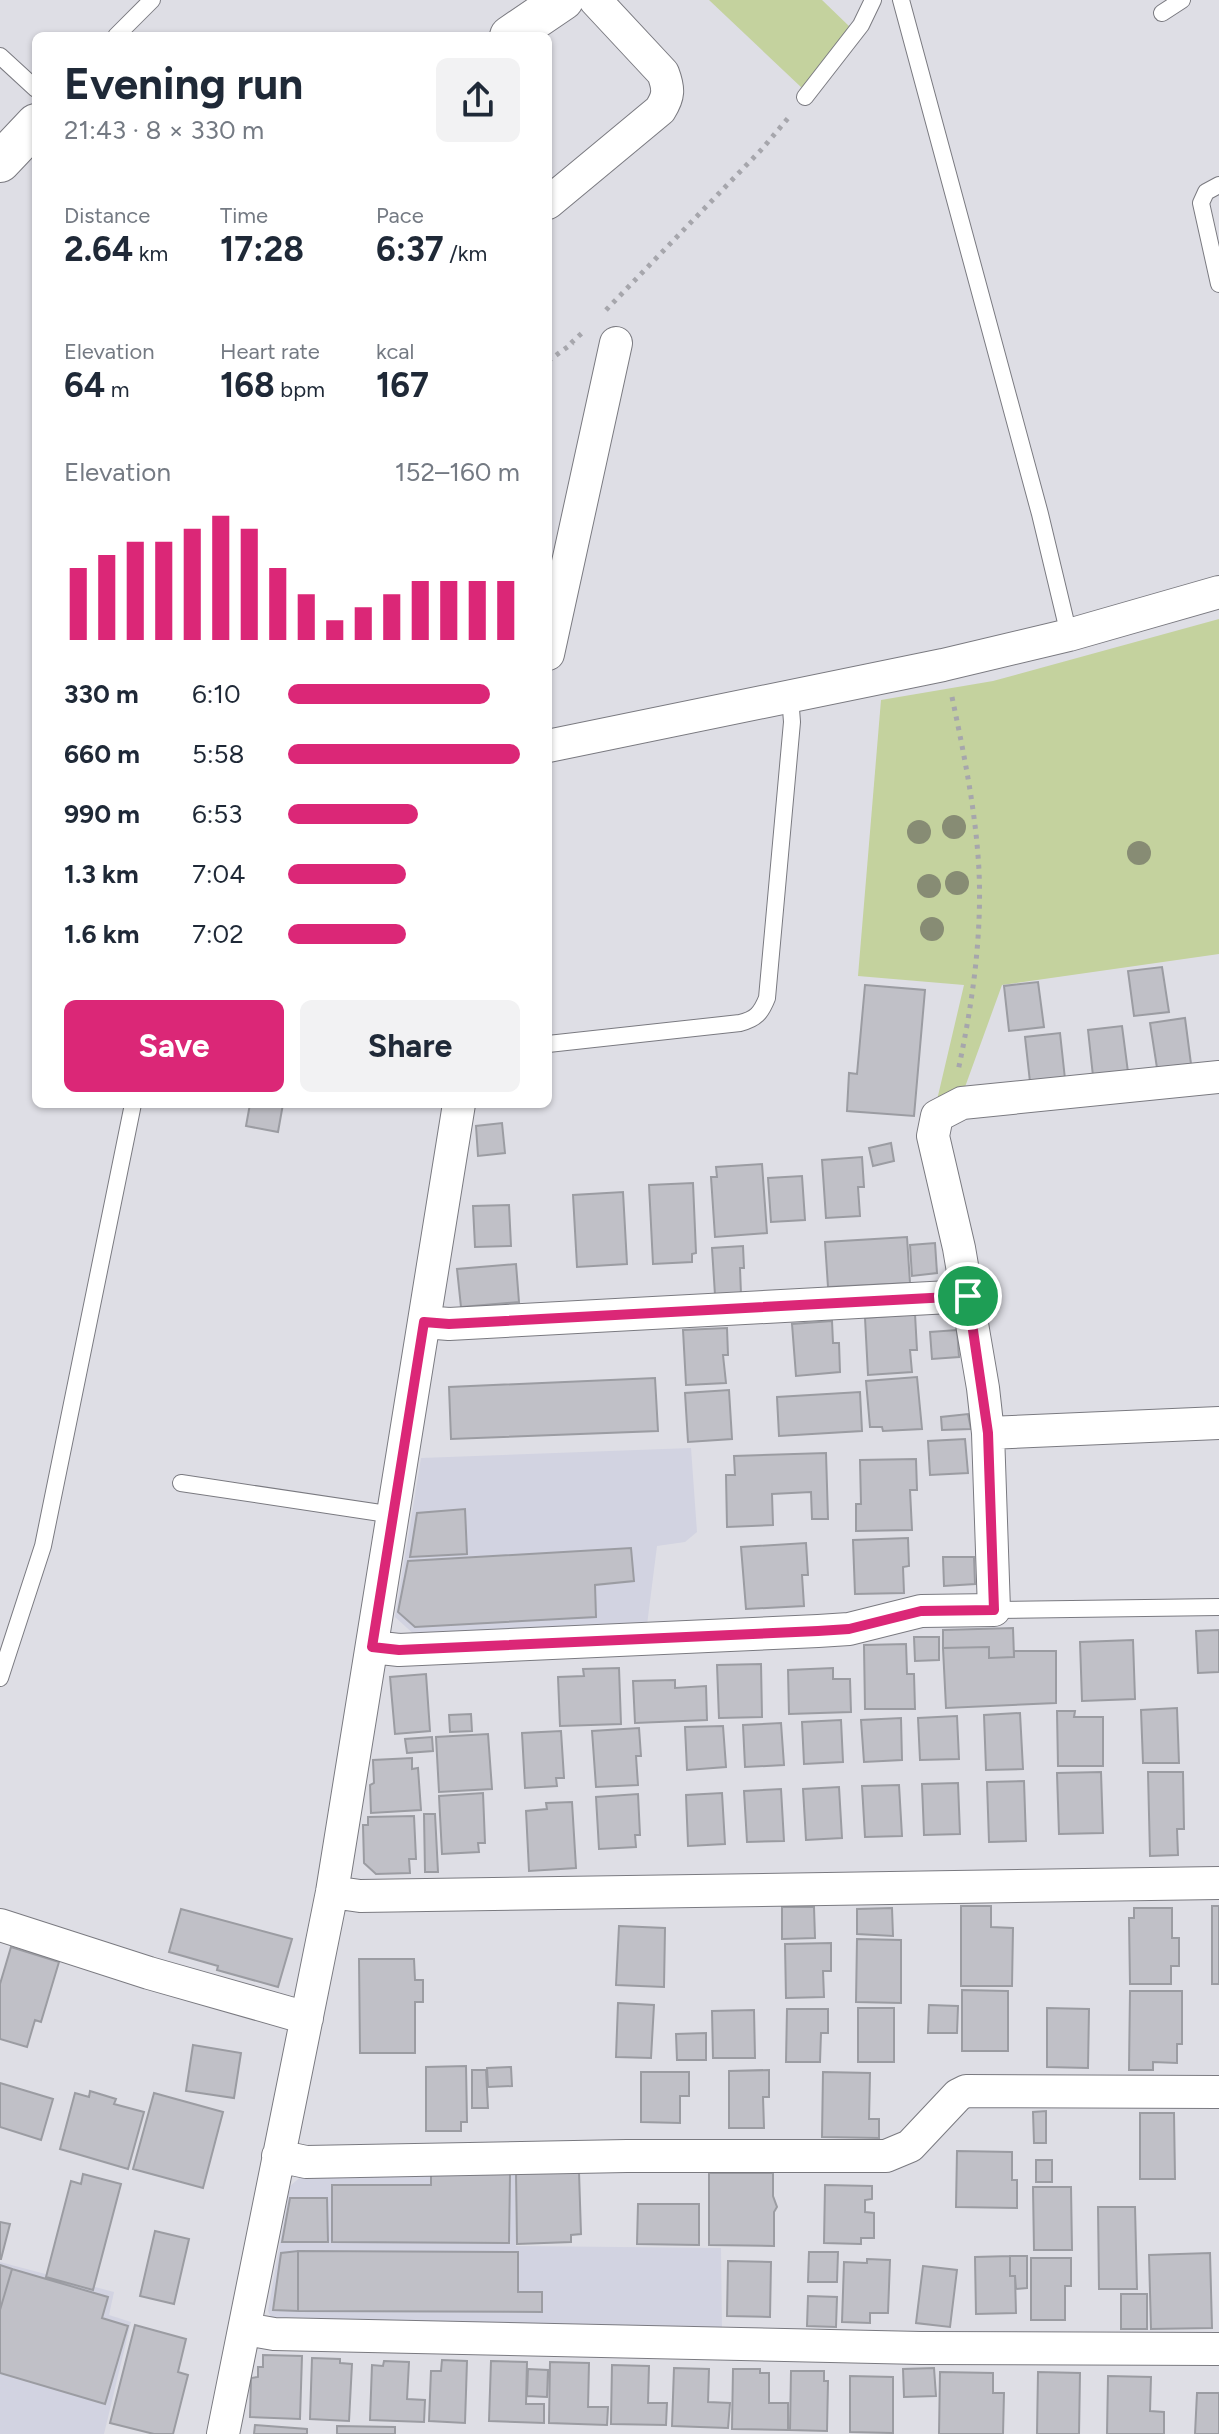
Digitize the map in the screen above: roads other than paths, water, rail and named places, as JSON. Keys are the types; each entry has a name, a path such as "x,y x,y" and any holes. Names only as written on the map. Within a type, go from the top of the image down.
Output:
{"street":[{"path":"516,32 563,0"},
{"path":"552,200 660,110 668,98 668,85 663,73 595,0"},
{"path":"0,162 32,128"},
{"path":"552,636 616,343"},
{"path":"552,745 943,665 1069,635 1219,592"},
{"path":"372,1647 399,1650 818,1631 849,1629 921,1611 994,1610 988,1433 968,1296 933,1136 937,1116 962,1103 1219,1077"},
{"path":"223,2434 332,1892 458,1108"},
{"path":"424,1322 449,1324 968,1296"},
{"path":"988,1433 1219,1423"},
{"path":"332,1892 360,1896 1219,1883"},
{"path":"0,1925 163,1977 307,2018"},
{"path":"278,2156 306,2162 627,2156 886,2156 910,2146 958,2095 966,2091 1219,2092"},
{"path":"245,2329 274,2334 384,2337 921,2348 1219,2349"}],"lane":[{"path":"120,32 152,0"},
{"path":"805,97 861,25 873,0"},
{"path":"901,0 1040,514 1069,635"},
{"path":"1162,13 1182,0"},
{"path":"0,56 32,85"},
{"path":"1219,185 1206,192 1201,203 1219,284"},
{"path":"552,1044 740,1023 754,1019 762,1012 767,998 792,722 790,696"},
{"path":"0,1678 43,1546 132,1108"},
{"path":"181,1483 394,1515"},
{"path":"994,1610 1219,1607"}]}
